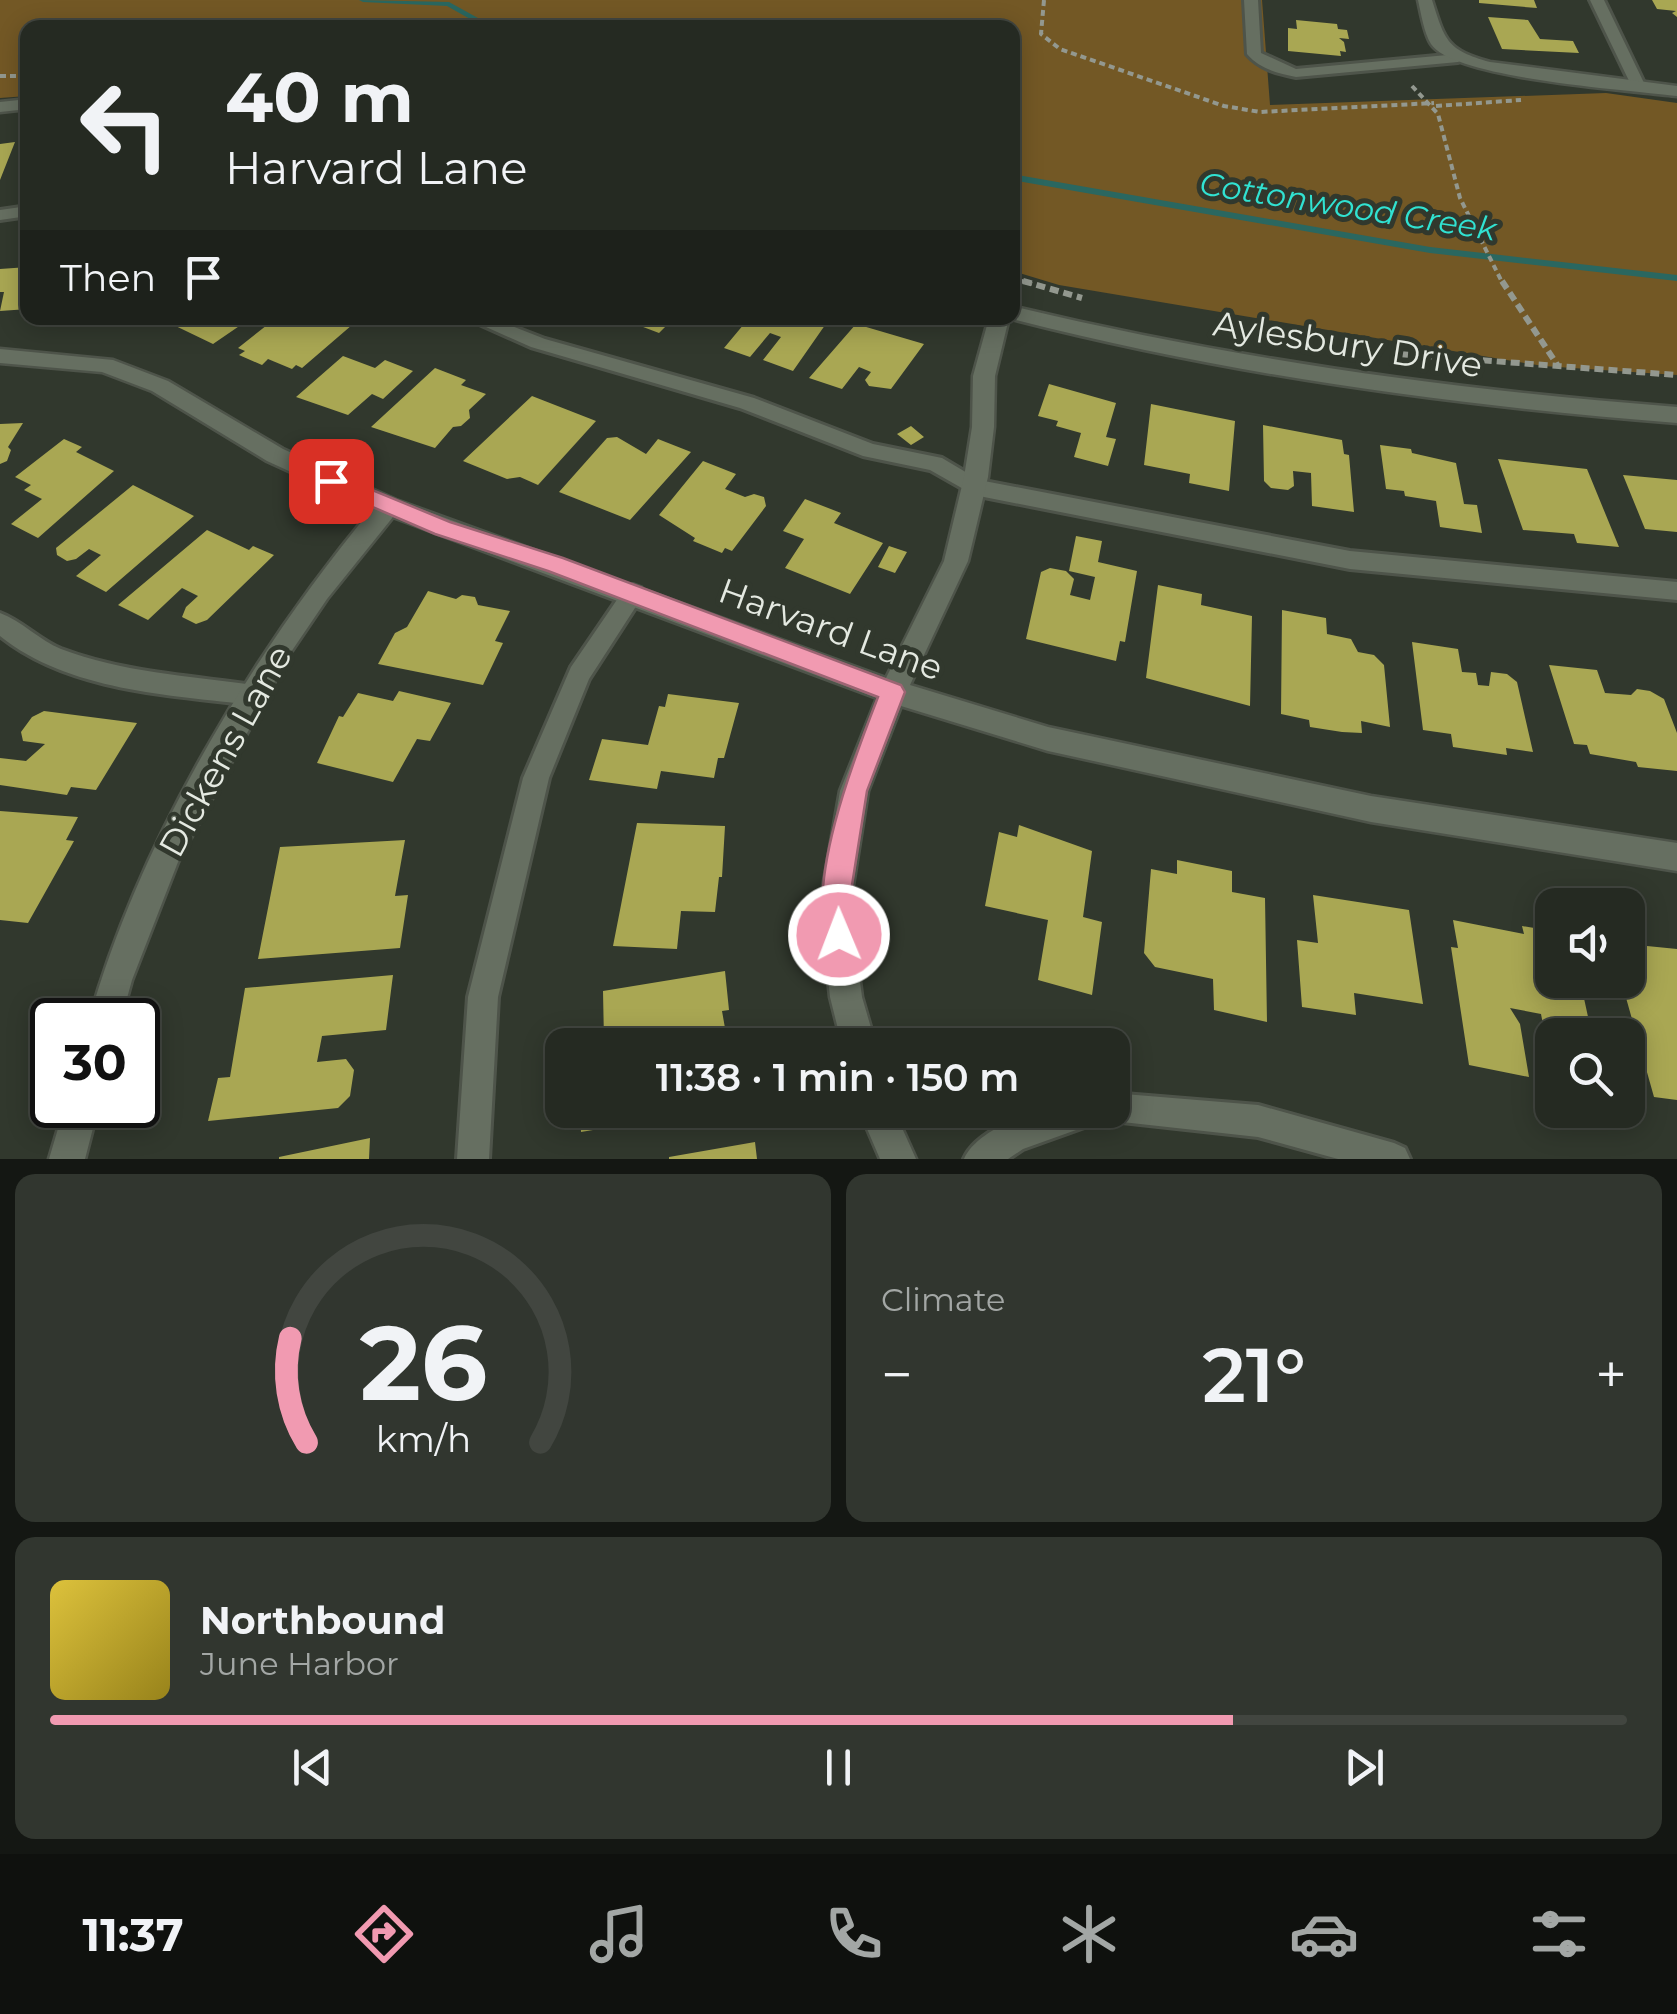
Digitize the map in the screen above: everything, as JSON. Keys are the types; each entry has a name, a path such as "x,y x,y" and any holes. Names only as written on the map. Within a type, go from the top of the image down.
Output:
{"street":[{"path":"1424,0 1438,43 1458,58 1488,67 1677,91"},
{"name":"Aylesbury Drive","path":"1020,314 1104,336 1331,378 1537,405 1677,415"},
{"path":"854,1028 846,997 835,904 854,791 893,692 956,561 974,487 983,427 984,376 997,325"},
{"name":"Harvard Lane","path":"0,356 105,365 160,386 275,455 388,506 893,692 1048,739 1352,805 1677,857"},
{"name":"Dickens Lane","path":"111,998 166,854 280,646 388,506"},
{"path":"67,1159 76,1128"},
{"path":"884,1128 898,1159"}],"lane":[{"path":"1250,0 1254,54 1264,64 1296,74 1458,58"},
{"path":"1597,0 1638,86"},
{"path":"492,325 538,344 747,404 870,452 936,463 974,487 1350,560 1677,591"},
{"path":"473,1159 483,997 536,778 579,674 634,594"},
{"path":"4,635 95,672 254,696"},
{"path":"1130,1110 1258,1121 1394,1159"},
{"path":"980,1159 1015,1136 1039,1128"}],"path":[{"path":"1044,0 1041,34 1060,49 1224,106 1260,112 1539,100"},
{"path":"1384,68 1435,104 1451,171 1474,232 1515,305 1559,367"},
{"path":"1020,280 1095,301"},
{"path":"1391,353 1677,374"}],"shaded area":[{"path":"0,0 1262,0 1270,105 1606,93 1677,103 1677,375 1543,366 1059,285 1020,273 1020,20 20,20 20,97 0,98"}],"building":[{"path":"1534,0 1537,8 1479,3"},
{"path":"1652,0 1677,0 1677,17 1672,13 1676,11 1657,9"},
{"path":"1488,17 1528,20 1540,39 1573,41 1579,53 1502,49"},
{"path":"1296,20 1337,24 1338,29 1347,30 1349,39 1339,38 1346,52 1340,51 1341,56 1288,51 1288,28 1297,29"},
{"path":"15,142 0,180 0,144"},
{"path":"20,268 20,310 0,311 4,292 0,292 0,269"},
{"path":"174,325 241,325 213,344"},
{"path":"267,325 352,325 302,368 296,365 292,369 268,359 262,365 239,355 245,351 238,348"},
{"path":"638,325 667,325 659,333"},
{"path":"743,325 825,325 793,371 763,360 781,337 770,333 750,357 724,348"},
{"path":"855,325 924,344 891,389 869,386 865,380 871,372 859,367 842,389 809,378"},
{"path":"343,356 375,368 385,360 413,371 383,399 372,394 348,415 296,397"},
{"path":"435,368 466,380 461,385 486,394 469,410 470,418 453,427 435,448 371,427"},
{"path":"1049,384 1116,403 1106,437 1116,439 1108,466 1074,457 1081,433 1038,416"},
{"path":"532,396 596,421 538,485 520,477 507,479 463,461"},
{"path":"1151,404 1235,421 1229,491 1189,483 1190,474 1144,465"},
{"path":"23,423 8,447 11,450 7,461 0,464 0,424"},
{"path":"1263,425 1342,440 1344,454 1349,455 1354,512 1312,506 1311,473 1293,471 1294,486 1288,490 1271,488 1264,481"},
{"path":"911,426 924,437 911,445 897,434"},
{"path":"617,437 646,454 658,439 691,452 630,520 559,492 607,438"},
{"path":"64,439 82,447 76,452 114,471 38,538 11,524 42,499 24,490 31,485 15,477"},
{"path":"1380,445 1411,449 1412,453 1456,463 1464,504 1477,505 1482,533 1440,527 1436,501 1386,489"},
{"path":"1498,459 1587,469 1619,547 1577,543 1574,534 1523,530"},
{"path":"703,461 736,474 725,489 745,497 764,497 766,506 732,551 725,548 722,553 693,541 695,538 659,515"},
{"path":"1623,475 1677,480 1677,532 1645,529"},
{"path":"133,485 194,516 106,592 76,576 101,555 89,549 67,561 57,555 56,548"},
{"path":"805,499 841,513 834,523 883,543 850,594 785,568 804,539 783,531"},
{"path":"207,530 249,550 253,546 274,555 207,620 196,624 182,617 198,596 182,588 148,620 118,605"},
{"path":"1076,536 1102,541 1098,562 1137,571 1125,642 1120,641 1116,661 1026,639 1041,572 1050,568 1066,571 1074,579 1070,595 1090,600 1095,577 1069,571"},
{"path":"889,546 907,552 895,573 878,567"},
{"path":"1158,585 1202,594 1201,605 1252,616 1250,706 1146,678"},
{"path":"428,591 456,599 462,595 475,597 478,605 510,611 495,641 503,643 483,685 378,664 395,633 407,627"},
{"path":"1282,610 1326,618 1327,634 1351,639 1358,652 1374,655 1384,665 1390,727 1361,721 1362,733 1342,732 1310,727 1309,720 1281,714"},
{"path":"1412,642 1458,649 1462,672 1476,673 1478,685 1489,686 1491,672 1507,674 1517,682 1533,752 1506,748 1507,755 1453,747 1451,734 1423,730"},
{"path":"1549,665 1597,670 1605,693 1631,695 1637,689 1664,699 1677,733 1677,771 1638,767 1636,762 1590,754 1587,745 1574,744"},
{"path":"399,691 451,703 430,741 417,739 393,782 317,763 339,716 343,717 358,693 393,701"},
{"path":"668,694 739,703 724,758 718,758 714,778 661,771 657,789 589,780 602,739 648,745 659,706 665,707"},
{"path":"44,711 137,723 96,790 71,787 67,795 0,785 0,758 26,761 45,744 23,741 21,732 32,717"},
{"path":"0,811 78,817 66,840 74,841 28,923 0,920"},
{"path":"637,823 725,826 715,912 681,911 677,949 613,946"},
{"path":"1019,825 1092,851 1083,917 1102,922 1092,995 1038,980 1048,920 985,906 999,832 1017,837"},
{"path":"405,840 395,896 408,895 400,948 258,959 280,847"},
{"path":"1177,860 1232,871 1232,892 1265,898 1267,1022 1214,1010 1213,979 1155,967 1144,953 1151,869 1177,874"},
{"path":"1313,895 1409,910 1423,1004 1354,993 1356,1015 1302,1007 1297,940 1318,943"},
{"path":"1453,920 1524,934 1522,926 1535,928 1535,998 1584,998 1588,1018 1542,1018 1541,1014 1510,1008 1520,1024 1529,1077 1469,1065 1451,947 1458,948"},
{"path":"1645,946 1677,949 1677,1100 1654,1097 1645,1065 1645,1018 1632,1018 1626,998 1645,998"},
{"path":"725,971 729,1010 722,1011 725,1028 604,1028 603,991"},
{"path":"393,975 386,1030 322,1036 317,1062 346,1059 354,1070 350,1096 338,1108 208,1121 218,1078 230,1077 245,988"},
{"path":"370,1138 369,1159 279,1159 279,1157"},
{"path":"755,1142 757,1159 669,1159 669,1157"}],"waterway":[{"name":"Cottonwood Creek","path":"363,0 449,4 478,20"},
{"name":"Cottonwood Creek","path":"1020,178 1430,250 1677,278"}],"route":[{"path":"331,481 442,528 556,565 893,692 854,791 835,904 839,935"}]}
